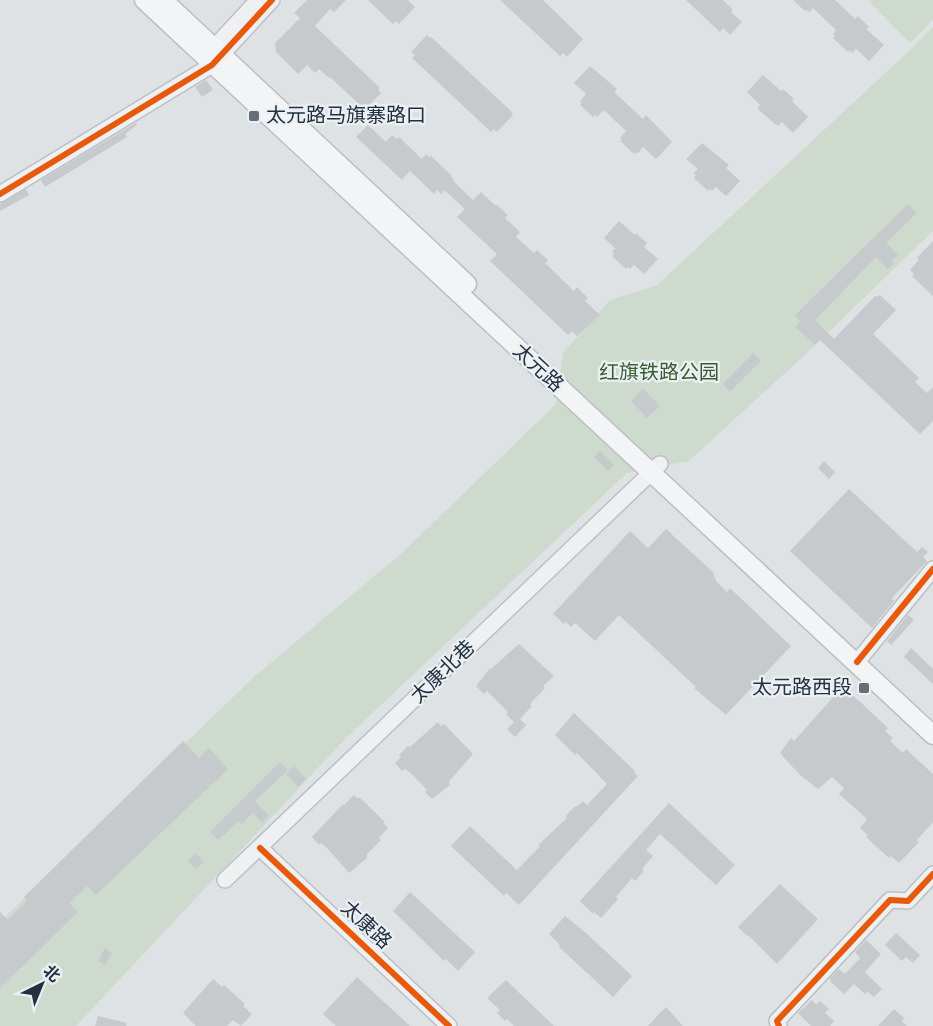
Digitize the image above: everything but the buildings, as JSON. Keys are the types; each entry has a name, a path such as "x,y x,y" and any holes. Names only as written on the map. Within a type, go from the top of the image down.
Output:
{"main road":[{"name":"太元路","path":"144,0 213,56 860,658 933,719"},
{"name":"太元路","path":"163,0 213,56"},
{"name":"太元路","path":"860,658 933,735"}],"street":[{"path":"213,56 258,0"},
{"path":"0,194 213,56 272,0"},
{"name":"太康北巷","path":"225,880 655,468"},
{"path":"860,658 933,569"},
{"name":"太康路","path":"260,848 449,1026"},
{"path":"779,1026 777,1021 890,900 908,901 933,874"}],"green space":[{"path":"868,0 933,0 933,20 910,43"},
{"name":"红旗铁路公园","path":"933,27 933,231 808,352 689,461 627,473 346,738 76,1026 0,1026 0,922 256,675 403,552 556,404 563,353 610,300 657,285"}],"cycle path":[{"path":"0,194 212,65 272,0"},
{"path":"857,662 933,569"},
{"path":"260,848 449,1026"},
{"path":"779,1026 777,1021 890,900 908,901 933,874"}],"place":[{"name":"太元路马旗寨路口","path":"254,116"},
{"name":"太元路西段","path":"864,688"}]}
